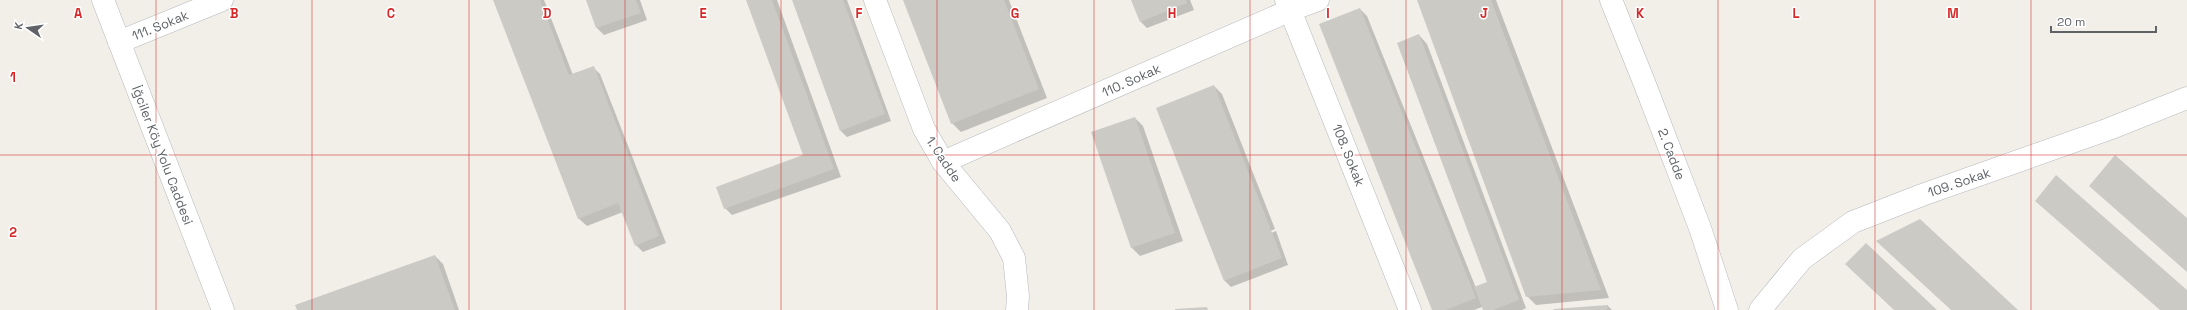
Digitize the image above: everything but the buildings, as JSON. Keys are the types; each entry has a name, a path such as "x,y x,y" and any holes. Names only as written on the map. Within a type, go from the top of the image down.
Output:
{"street":[{"name":"İğciler Köy Yolu Caddesi","path":"103,0 223,310"},
{"name":"111. Sokak","path":"119,42 222,0"},
{"name":"1. Cadde","path":"875,0 924,129 943,162 1000,231 1014,258 1018,296 1017,310"},
{"name":"110. Sokak","path":"943,162 1288,5 1318,0"},
{"name":"2. Cadde","path":"1611,0 1700,228 1727,310"},
{"name":"108. Sokak","path":"1288,5 1410,310"},
{"name":"109. Sokak","path":"1760,310 1802,259 1853,222 1922,195 2109,129 2187,98"}]}
